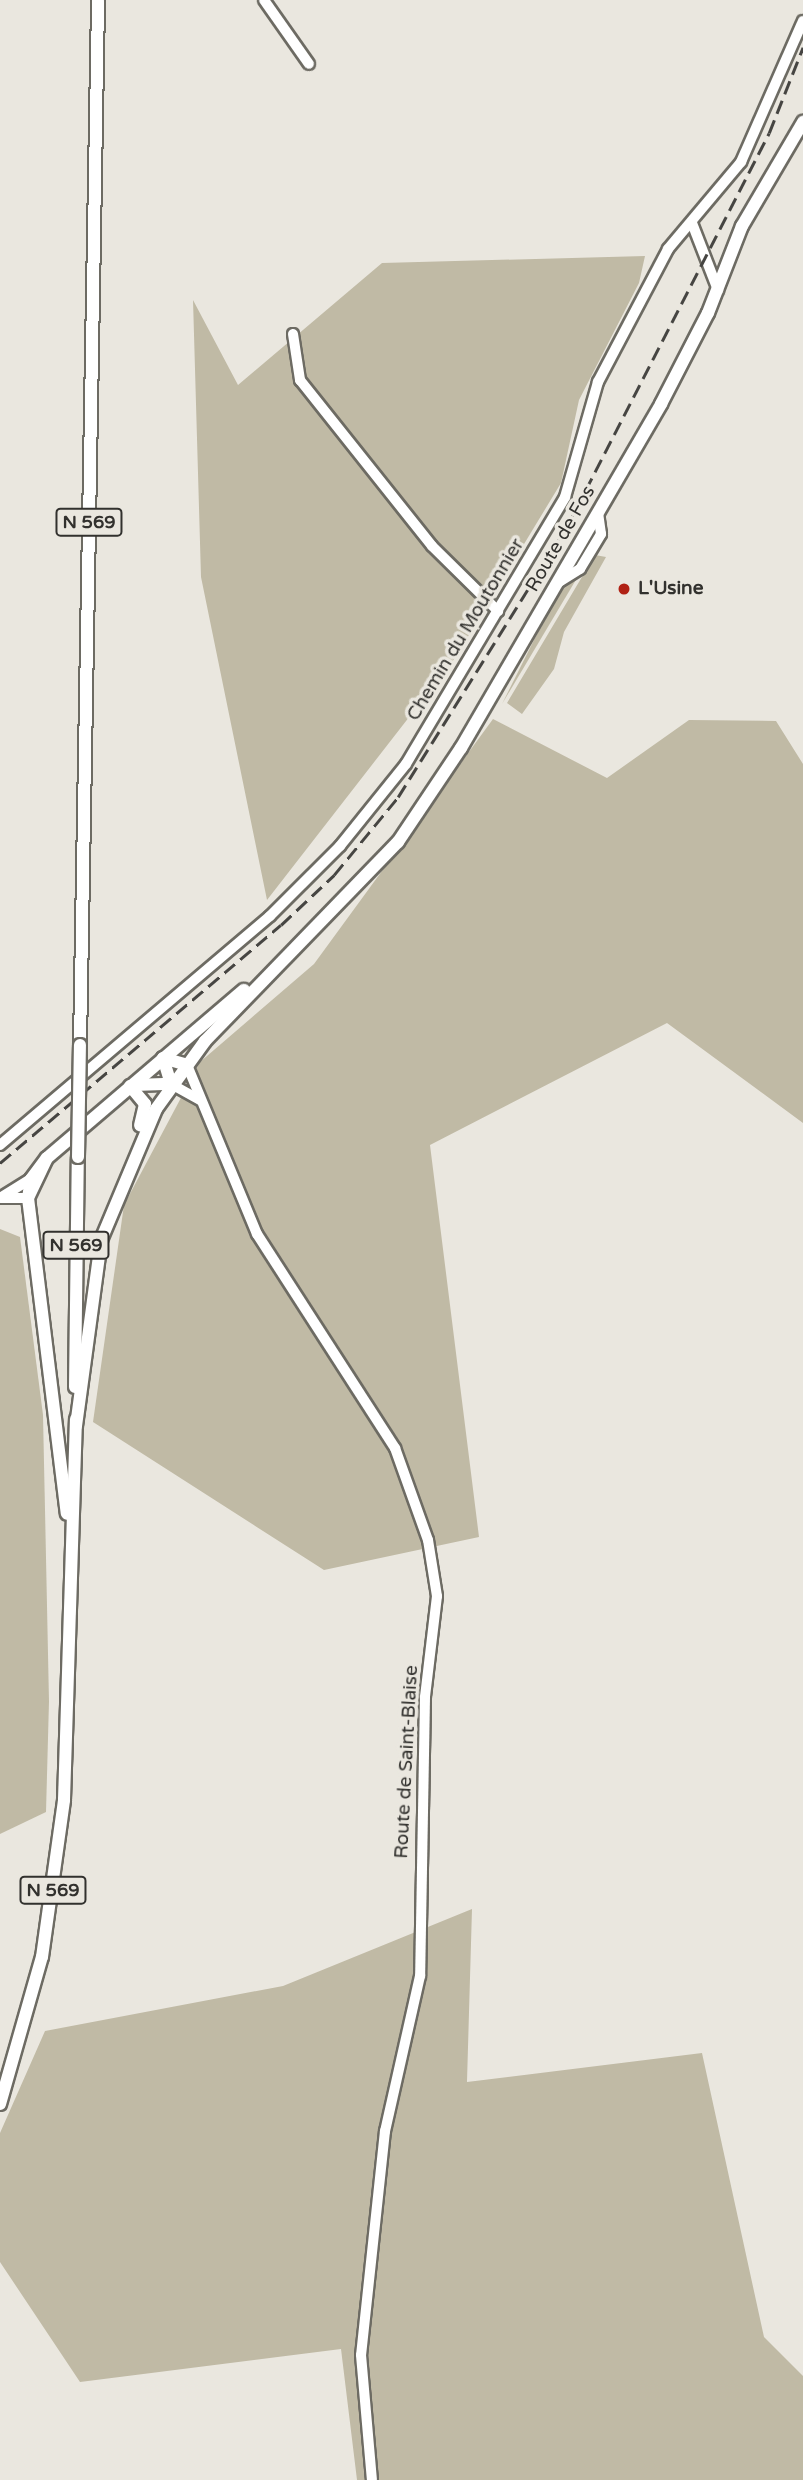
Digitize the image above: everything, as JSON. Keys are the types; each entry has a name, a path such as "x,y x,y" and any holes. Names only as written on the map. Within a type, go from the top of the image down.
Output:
{"main road":[{"name":"N 569","path":"0,2104 41,1957 60,1837 69,1723 98,0"},
{"name":"Route de Fos","path":"301,943 398,842 559,582 718,290 748,214 803,122"},
{"path":"28,1198 31,1179 47,1158 301,943"},
{"path":"114,1197 171,1084 301,943"},
{"path":"163,1058 187,1065"},
{"path":"163,1058 171,1084"},
{"path":"130,1087 171,1084"},
{"path":"76,1426 90,1293 118,1172 145,1113 130,1087"},
{"path":"28,1198 47,1158"},
{"name":"N 569","path":"28,1198 48,1391 71,1528"}],"street":[{"path":"264,0 309,64"},
{"name":"Chemin du Moutonnier","path":"0,1145 270,916 341,846 406,764 565,497 598,382 658,266 760,127 803,21"},
{"path":"692,223 718,290"},
{"path":"293,334 300,380 432,546 498,611"},
{"name":"Route de Saint-Blaise","path":"187,1065 257,1234 395,1448 428,1540 437,1596 425,1697 420,1976 385,2131 361,2356 372,2480"},
{"path":"171,1084 200,1100"},
{"path":"28,1198 0,1198 31,1179"}],"shaded area":[{"path":"645,256 639,283 579,400 561,483 455,658 267,900 201,577 193,300 238,385 382,263"},
{"path":"595,555 606,557 564,632 554,669 522,714 507,703"},
{"path":"580,573 502,704 556,596"},
{"path":"493,719 607,778 689,720 776,721 803,764 803,1123 667,1023 430,1145 479,1537 324,1570 93,1422 124,1205 200,1062 314,964"},
{"path":"0,1229 20,1237 43,1415 49,1701 46,1812 0,1834"},
{"path":"472,1909 467,2082 702,2053 764,2337 803,2376 803,2480 357,2480 341,2349 80,2382 0,2262 0,2133 45,2031 283,1986"}],"railway":[{"path":"0,1163 281,925 334,875 398,797 566,528 769,133 803,47"}],"place":[{"name":"L'Usine","path":"624,589"}]}
